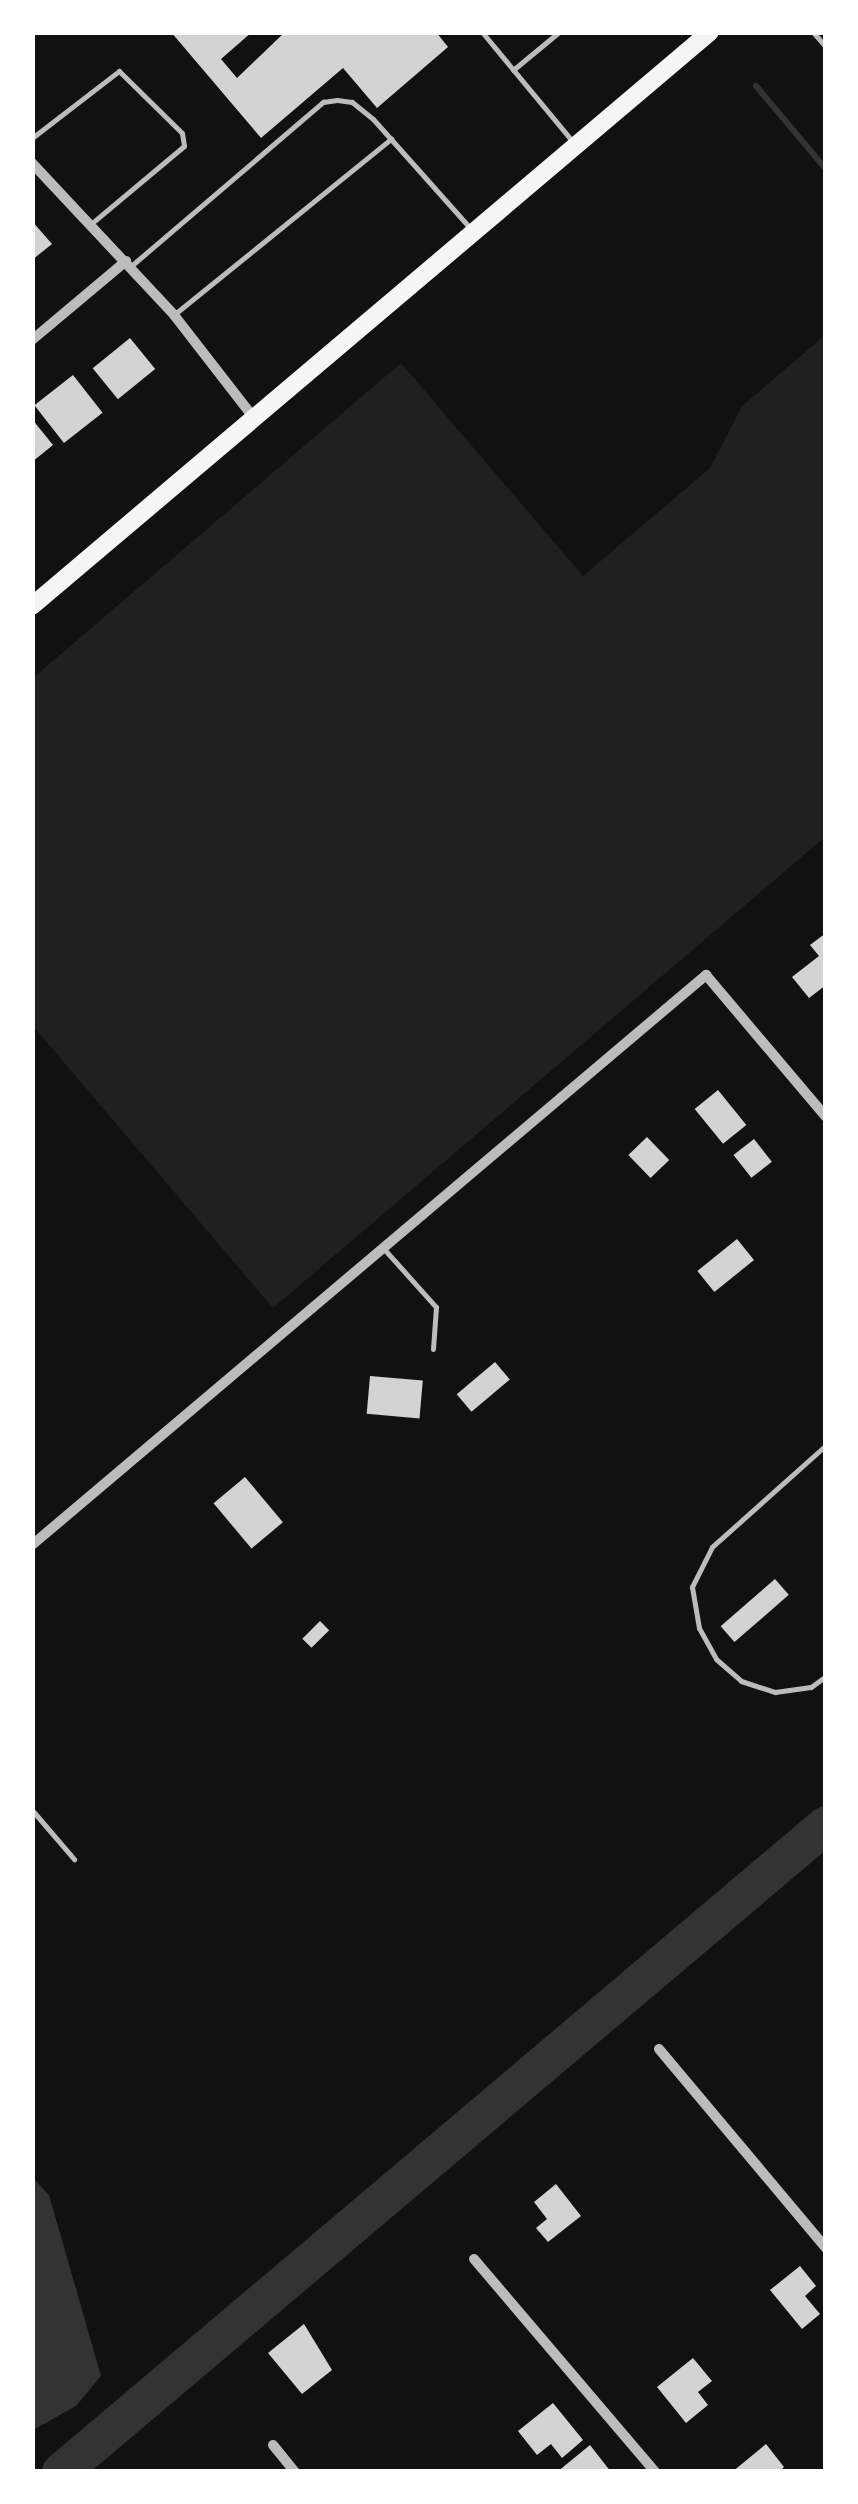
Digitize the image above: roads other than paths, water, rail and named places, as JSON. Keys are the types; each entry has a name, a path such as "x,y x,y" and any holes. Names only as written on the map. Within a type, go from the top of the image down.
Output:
{"main road":[{"path":"32,606 472,230 710,33"}],"street":[{"path":"32,162 93,222 174,315 253,417"},
{"path":"32,340 128,264"},
{"path":"32,1545 706,975 826,1117"},
{"path":"659,2049 826,2248"},
{"path":"474,2259 655,2472"},
{"path":"272,2445 295,2472"}],"lane":[{"path":"482,32 576,144"},
{"path":"513,70 559,32"},
{"path":"813,32 826,47"},
{"path":"32,138 119,71 182,133 184,146 93,222"},
{"path":"128,264 323,102 352,102 391,139 472,230"},
{"path":"174,315 391,139"},
{"path":"382,1247 436,1307 433,1349"},
{"path":"826,1445 712,1547 692,1587 699,1628 716,1659 741,1680 776,1692 811,1688 826,1676"},
{"path":"32,1810 74,1859"}],"waterway":[{"path":"756,86 826,169"},
{"path":"61,2472 826,1825"}]}
